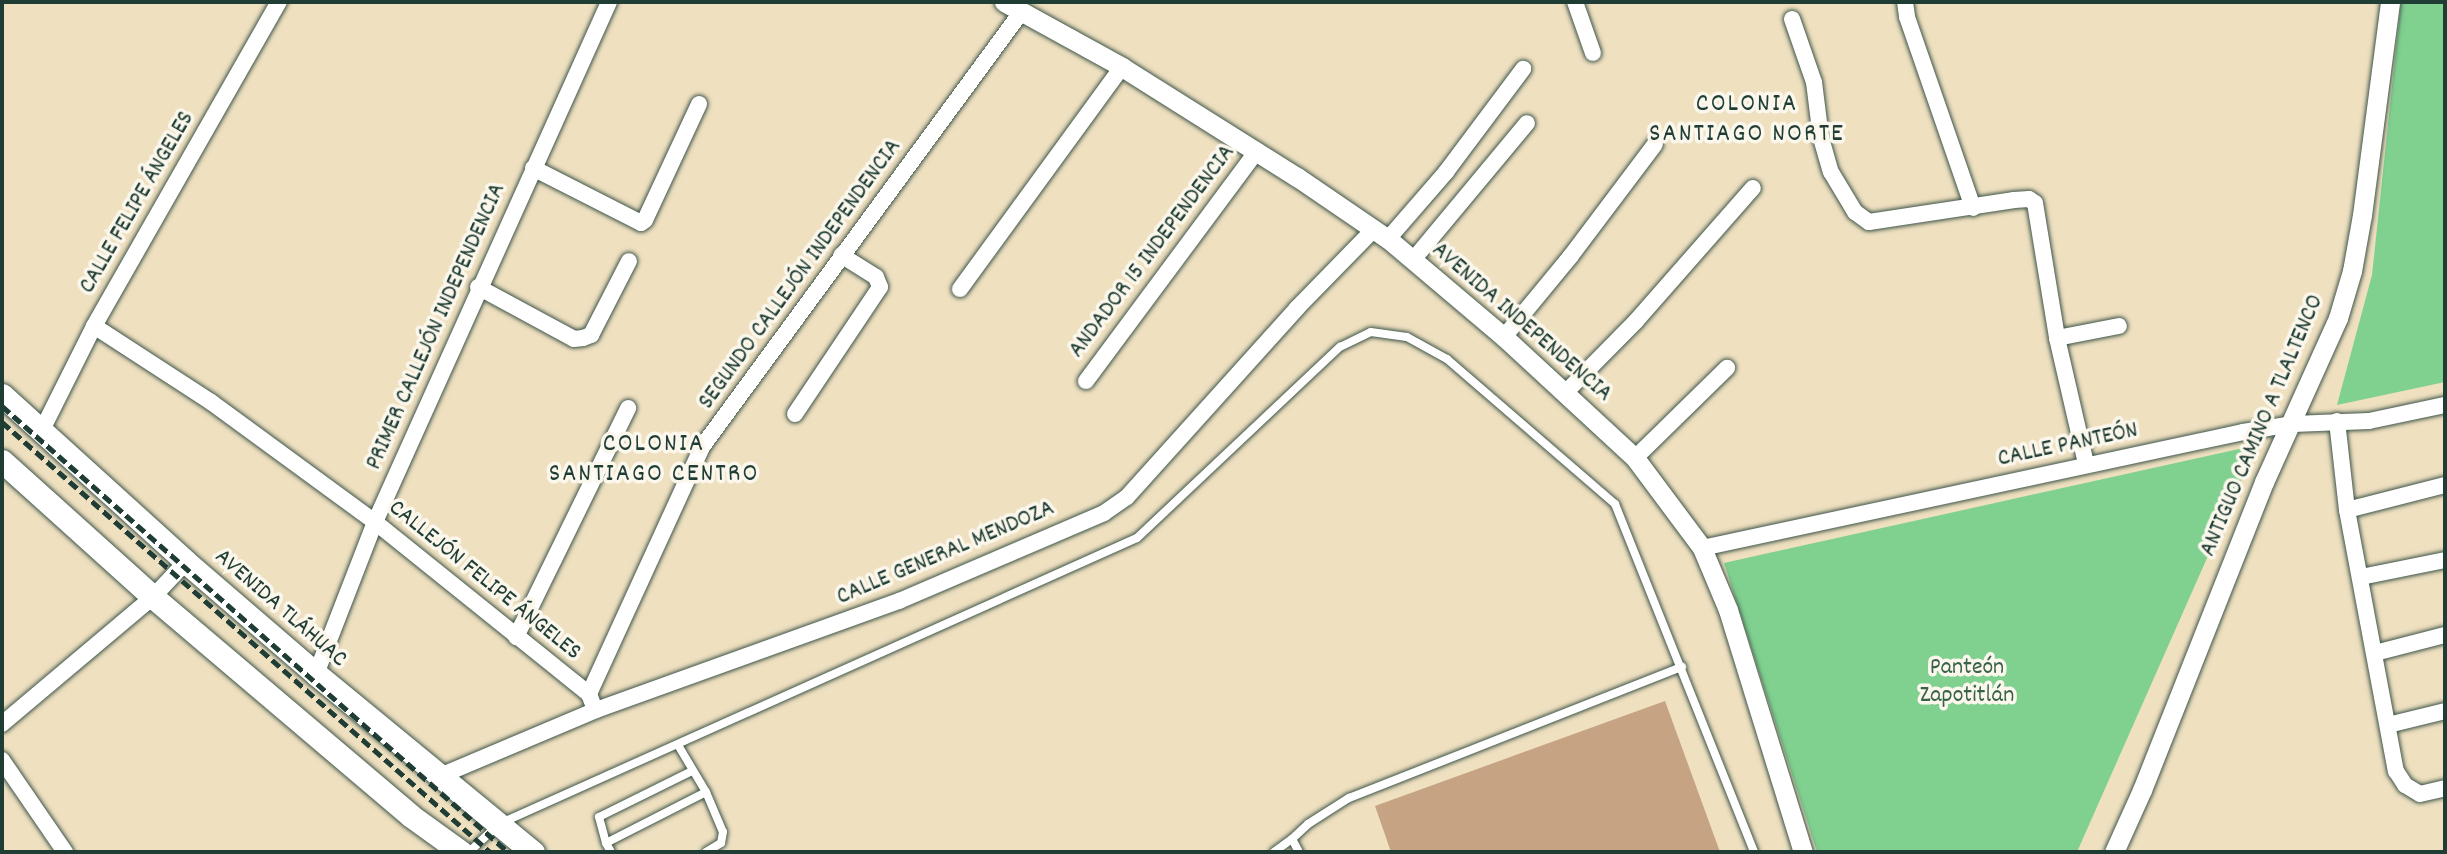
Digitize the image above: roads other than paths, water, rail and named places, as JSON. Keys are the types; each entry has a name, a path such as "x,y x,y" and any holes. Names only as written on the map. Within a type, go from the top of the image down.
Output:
{"main road":[{"name":"AVENIDA TLÁHUAC","path":"2,395 186,562 316,674 533,852"},
{"path":"2,461 153,597 411,816 461,852"}],"street":[{"name":"CALLE FELIPE ÁNGELES","path":"42,430 94,326 279,2"},
{"name":"PRIMER CALLEJÓN INDEPENDENCIA","path":"316,674 374,522 609,2"},
{"name":"AVENIDA INDEPENDENCIA","path":"1004,2 1122,67 1257,151 1381,234 1504,337 1635,458 1702,548 1728,610 1803,852"},
{"path":"1575,2 1593,53"},
{"path":"1905,2 1907,17 1973,208"},
{"name":"ANTIGUO CAMINO A TLALTENCO","path":"2114,852 2142,790 2264,482 2293,424 2338,318 2352,271 2362,215 2390,2"},
{"name":"SEGUNDO CALLEJÓN INDEPENDENCIA","path":"589,694 702,446 788,333 841,256 1022,12"},
{"path":"1792,19 1814,82 1821,138 1831,172 1854,212 1869,222 2014,200 2029,199 2035,202 2057,338 2087,464"},
{"path":"960,289 1122,67"},
{"name":"CALLE GENERAL MENDOZA","path":"440,776 596,710 899,601 1104,513 1127,497 1297,309 1446,172 1523,69"},
{"path":"533,168 641,223 699,104"},
{"path":"1413,260 1527,123"},
{"path":"1504,337 1570,257 1655,144"},
{"name":"ANDADOR 15 INDEPENDENCIA","path":"1086,381 1257,151"},
{"path":"1566,392 1636,321 1752,188"},
{"path":"795,414 880,287 876,277 841,256"},
{"path":"478,287 574,339 583,338 591,335 629,261"},
{"name":"CALLEJÓN FELIPE ÁNGELES","path":"94,326 211,402 374,522 589,694 596,710"},
{"path":"2057,338 2119,326"},
{"path":"1635,458 1727,368"},
{"name":"CALLE PANTEÓN","path":"1702,548 2087,464 2293,424 2369,421 2445,405"},
{"path":"516,637 628,408"},
{"path":"2337,421 2347,510 2396,771 2405,785 2420,794 2445,788"},
{"path":"2347,510 2445,485"},
{"path":"2361,577 2445,560"},
{"path":"2,724 153,597 186,562"},
{"path":"2375,653 2445,635"},
{"path":"2388,725 2445,710"},
{"path":"2,760 65,852"}],"lane":[{"path":"469,852 499,824 1137,538 1340,347 1371,332 1406,337 1447,359 1615,504 1754,852"},
{"path":"1274,852 1308,824 1349,799 1682,667"},
{"path":"678,745 706,792 723,832 721,843 706,852"},
{"path":"611,852 599,817 692,771"},
{"path":"606,843 706,792"},
{"path":"1292,839 1299,852"}],"railway":[{"path":"2,406 508,852"},
{"path":"2,422 490,852"}],"district":[{"name":"COLONIA SANTIAGO NORTE","path":"1747,120"},
{"name":"COLONIA SANTIAGO CENTRO","path":"654,460"}],"park label":[{"name":"Panteón Zapotitlán","path":"1967,683"}]}
